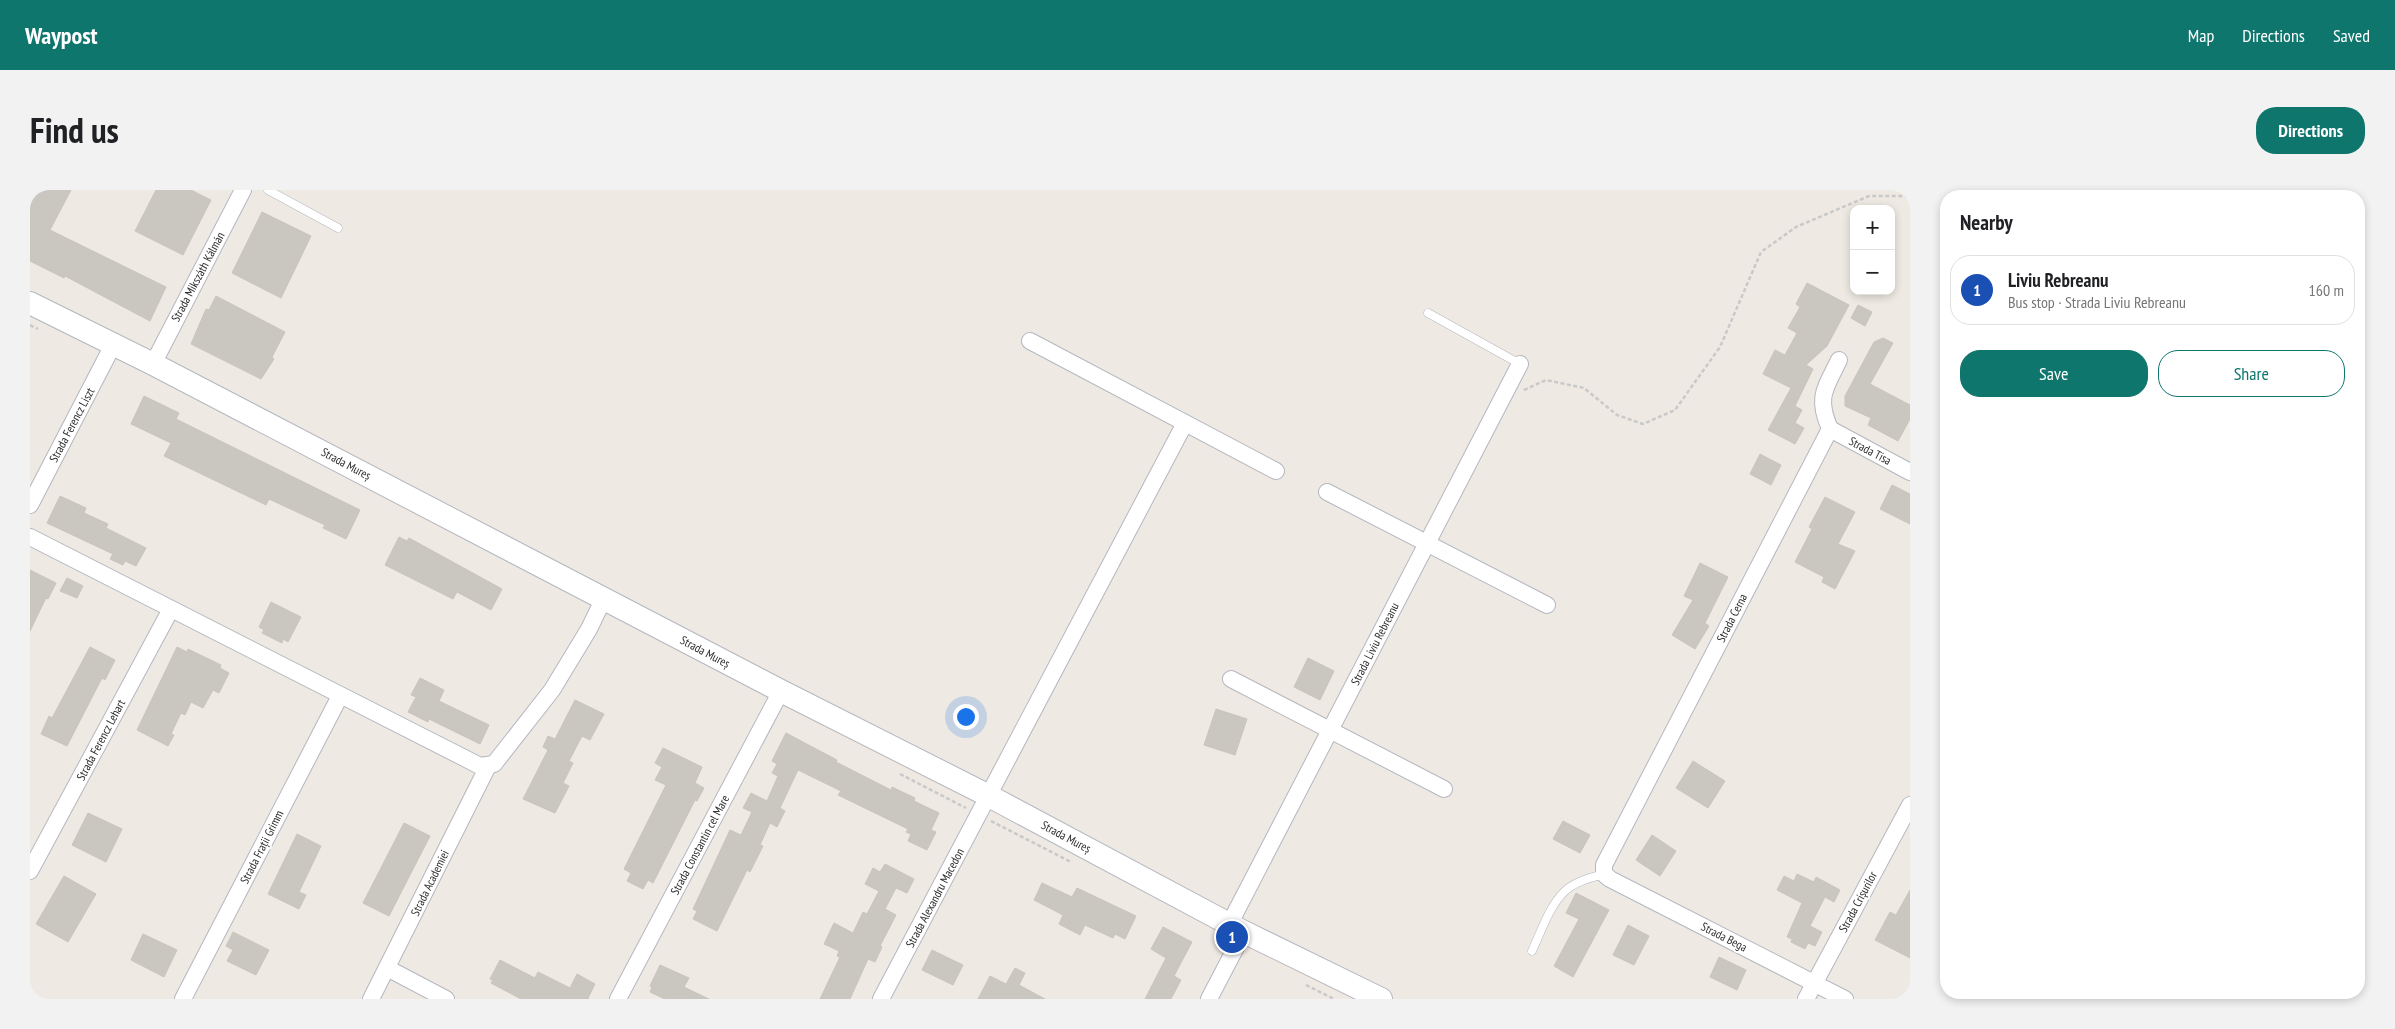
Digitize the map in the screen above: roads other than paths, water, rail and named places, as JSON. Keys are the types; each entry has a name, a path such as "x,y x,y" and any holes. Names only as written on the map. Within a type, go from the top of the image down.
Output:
{"street":[{"name":"Strada Mikszáth Kálmán","path":"153,364 243,190"},
{"name":"Strada Mureș","path":"30,303 153,364 781,691 989,796 1237,928 1381,999"},
{"path":"1030,341 1276,470"},
{"name":"Strada Ferencz Liszt","path":"30,505 113,345"},
{"path":"1830,429 1822,402 1825,388 1839,360"},
{"name":"Strada Liviu Rebreanu","path":"1209,999 1237,928 1330,730 1520,364"},
{"name":"Strada Alexandru Macedon","path":"886,997 989,796 1185,423"},
{"name":"Strada Tisa","path":"1830,429 1910,472"},
{"name":"Strada Cerna","path":"1604,874 1604,864 1830,429"},
{"path":"1326,492 1547,605"},
{"path":"30,537 340,696 480,766 488,766"},
{"name":"Strada Academiei","path":"371,999 488,766 494,764 532,713 552,690 589,629 604,598"},
{"name":"Strada Ferencz Lehart","path":"30,871 171,609"},
{"path":"1231,679 1444,789"},
{"name":"Strada Constantin cel Mare","path":"618,999 781,691"},
{"name":"Strada Frații Grimm","path":"183,999 340,696"},
{"name":"Strada Crișurilor","path":"1806,999 1905,824 1910,805"},
{"name":"Strada Bega","path":"1604,874 1610,879 1845,999"},
{"path":"388,968 446,999"}],"lane":[{"path":"268,190 338,228"},
{"path":"1428,313 1520,364"},
{"path":"1532,950 1554,906 1563,893 1577,883 1604,874"}],"place":[{"name":"Liviu Rebreanu","path":"1232,937"}]}
